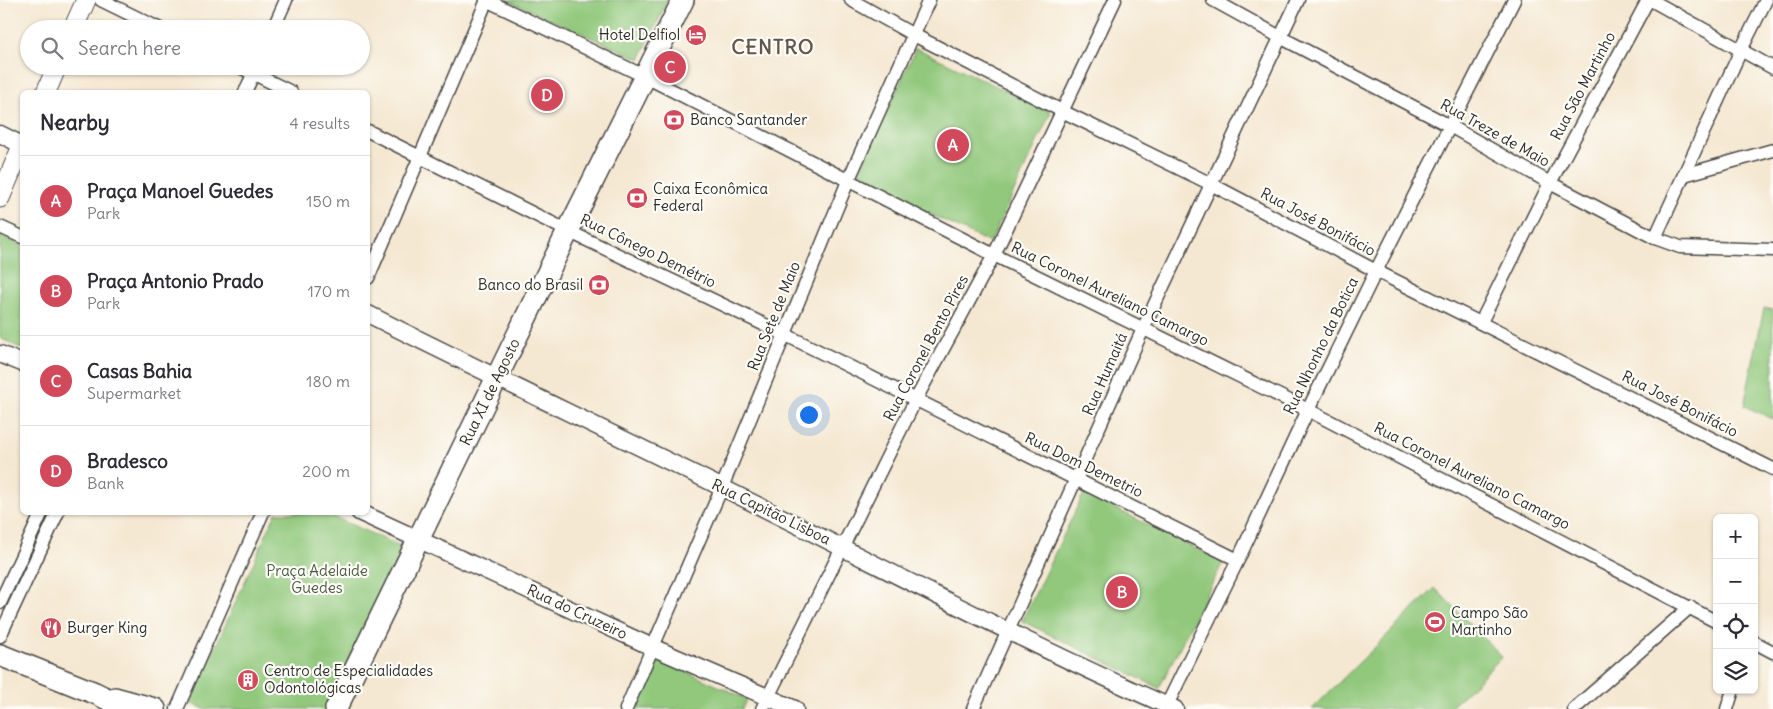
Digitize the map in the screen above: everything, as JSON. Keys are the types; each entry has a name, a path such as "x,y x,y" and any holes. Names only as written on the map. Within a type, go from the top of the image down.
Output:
{"main road":[{"path":"77,20 86,0"},
{"name":"Rua XI de Agosto","path":"336,709 568,231 684,0"},
{"path":"47,90 53,75"},
{"path":"0,198 20,150"},
{"path":"0,655 95,693 128,709"},
{"path":"0,667 38,670"},
{"path":"95,693 155,709"}],"street":[{"path":"101,0 142,20"},
{"path":"277,20 286,0"},
{"path":"370,273 486,0"},
{"name":"Rua Coronel Aureliano Camargo","path":"486,0 646,77 994,255 1308,410 1713,620"},
{"name":"Rua José Bonifácio","path":"851,0 912,34 1062,111 1211,184 1376,271 1773,469"},
{"name":"Rua Sete de Maio","path":"626,709 722,488 848,181 912,34 929,0"},
{"name":"Rua Coronel Bento Pires","path":"765,703 915,401 994,255 1115,0"},
{"name":"Rua Treze de Maio","path":"1213,0 1655,238 1680,247 1773,250"},
{"name":"Rua Humaitá","path":"973,709 1075,478 1298,0"},
{"name":"Rua Nhonho da Botica","path":"1169,708 1308,410 1376,271 1514,0"},
{"path":"1650,0 1773,68"},
{"name":"Rua São Martinho","path":"1481,322 1550,183 1650,0"},
{"path":"1655,238 1741,50 1766,0"},
{"path":"246,90 253,75"},
{"path":"263,75 288,90"},
{"name":"Rua Cônego Demétrio","path":"370,132 568,231 784,334 915,401"},
{"path":"0,134 20,144"},
{"path":"1684,175 1773,150"},
{"path":"0,227 20,236"},
{"name":"Rua Capitão Lisboa","path":"370,315 496,379 841,547 1007,632 1169,708"},
{"path":"0,354 20,362"},
{"name":"Rua Dom Demetrio","path":"915,401 1075,478 1238,560"},
{"path":"0,603 41,515"},
{"path":"0,636 57,515"},
{"path":"177,709 262,515"},
{"name":"Rua do Cruzeiro","path":"366,515 652,646 765,703 795,709"},
{"path":"1574,709 1690,607"},
{"path":"1758,644 1773,652"},
{"path":"1727,709 1732,694"}],"green space":[{"path":"506,0 668,0 640,59"},
{"path":"916,48 1051,112 990,243 856,178"},
{"path":"0,235 20,245 20,348 0,338"},
{"path":"1764,308 1773,310 1773,419 1744,406"},
{"path":"1084,493 1223,562 1159,688 1022,621"},
{"name":"Praça Adelaide Guedes","path":"275,515 330,515 404,548 324,709 205,709 190,703"},
{"name":"Campo São Martinho","path":"1435,588 1502,657 1449,709 1312,709"},
{"path":"656,658 747,699 742,709 635,709"}],"place":[{"name":"Hotel Delfiol","path":"696,35"},
{"name":"Casas Bahia","path":"670,67"},
{"name":"Bradesco","path":"547,95"},
{"name":"Banco Santander","path":"674,120"},
{"name":"Praça Manoel Guedes","path":"953,145"},
{"name":"Caixa Econômica Federal","path":"637,198"},
{"name":"Banco do Brasil","path":"599,285"},
{"name":"Praça Antonio Prado","path":"1122,592"},
{"name":"Campo São Martinho","path":"1435,622"},
{"name":"Burger King","path":"51,628"},
{"name":"Centro de Especialidades Odontológicas","path":"248,680"}],"district":[{"name":"CENTRO","path":"773,47"}]}
